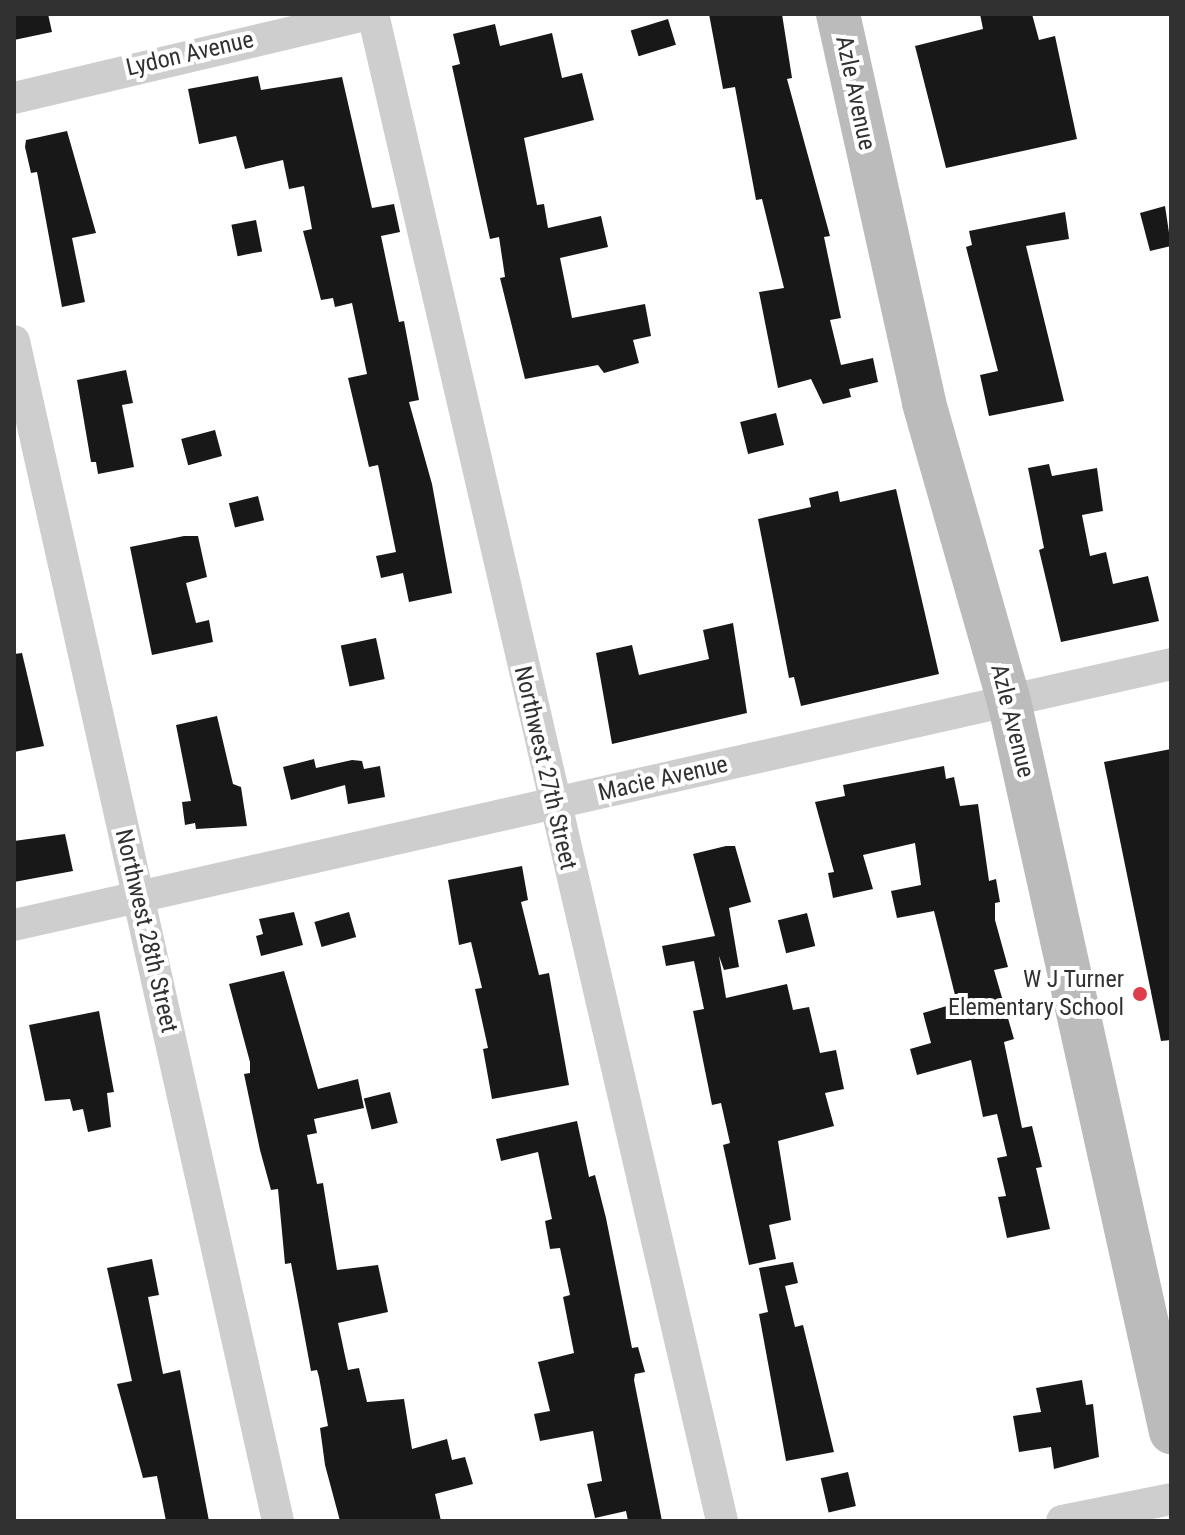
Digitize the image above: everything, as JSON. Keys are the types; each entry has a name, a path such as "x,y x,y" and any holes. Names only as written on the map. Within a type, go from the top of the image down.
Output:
{"main road":[{"name":"Azle Avenue","path":"838,14 924,403 1009,701 1171,1432"}],"street":[{"name":"Lydon Avenue","path":"14,98 370,14"},
{"name":"Northwest 27th Street","path":"370,14 722,1521"},
{"name":"Northwest 28th Street","path":"14,341 278,1521"},
{"name":"Macie Avenue","path":"14,925 1171,664"},
{"path":"1062,1521 1171,1499"}],"building":[{"path":"14,14 48,14 52,32 14,40"},
{"path":"709,14 782,14 792,78 787,79 830,236 824,237 841,318 830,320 841,365 873,358 878,382 849,389 851,397 823,404 811,379 778,388 759,292 784,288 762,199 756,200 735,87 723,89"},
{"path":"980,14 1032,14 1039,40 1055,36 1077,139 946,168 915,46 983,29"},
{"path":"668,19 676,45 639,56 631,30"},
{"path":"495,24 500,46 552,33 562,78 582,73 594,120 524,138 537,205 544,204 548,228 601,216 608,247 560,258 572,318 645,304 651,336 633,340 639,363 604,373 598,365 525,379 500,278 505,277 499,237 490,239 452,66 460,64 453,34"},
{"path":"258,76 261,90 342,77 372,208 394,204 400,232 381,236 399,322 404,321 419,400 409,402 432,484 452,593 409,602 403,573 381,578 376,556 396,552 378,465 369,467 348,378 367,374 352,303 335,307 333,298 321,300 303,231 312,229 304,186 289,189 283,160 245,169 236,136 199,144 188,89"},
{"path":"67,131 96,233 72,238 85,302 62,307 37,172 31,173 25,147 26,140"},
{"path":"1165,206 1171,246 1150,251 1140,213"},
{"path":"1065,212 1069,239 1026,246 1064,401 989,416 980,375 998,371 966,247 972,245 969,231"},
{"path":"256,220 262,251 238,256 231,225"},
{"path":"126,370 133,403 122,405 134,467 98,474 96,462 91,462 77,380"},
{"path":"776,413 784,445 748,454 740,422"},
{"path":"215,430 222,456 188,465 181,439"},
{"path":"1049,464 1052,476 1097,468 1103,511 1082,515 1090,556 1106,552 1113,584 1148,576 1159,621 1061,642 1039,550 1044,548 1028,468"},
{"path":"896,489 939,674 801,706 794,677 789,678 758,519 811,507 809,498 838,491 840,502"},
{"path":"258,496 264,520 235,528 229,503"},
{"path":"198,536 207,577 186,583 196,623 209,620 213,642 152,655 130,547"},
{"path":"733,623 747,713 612,744 596,653 632,645 639,675 709,659 703,630"},
{"path":"376,638 385,679 350,687 341,645"},
{"path":"22,653 44,746 14,752 14,654"},
{"path":"217,716 233,784 241,787 247,826 196,829 195,823 185,825 182,802 191,801 176,725"},
{"path":"1171,749 1171,1040 1161,1041 1104,762"},
{"path":"314,759 316,768 352,760 362,761 364,769 380,766 385,797 348,804 345,785 291,800 283,767"},
{"path":"944,766 946,779 954,777 960,806 978,804 989,881 996,879 1000,902 995,903 995,920 1008,967 994,970 1014,1039 1004,1042 1022,1128 1032,1126 1042,1167 1036,1168 1050,1229 1007,1238 998,1197 1006,1196 997,1158 1007,1156 997,1114 983,1117 971,1060 917,1075 910,1049 931,1043 923,1013 957,1003 934,911 897,918 891,891 921,885 915,843 863,855 873,889 833,898 828,873 834,872 815,802 845,796 843,785"},
{"path":"65,834 73,871 14,882 14,841"},
{"path":"735,846 751,902 729,908 739,967 724,970 719,956 726,998 787,984 793,1010 809,1007 820,1053 836,1050 844,1089 825,1093 834,1126 778,1141 791,1220 769,1225 776,1259 749,1265 723,1145 730,1143 721,1103 712,1105 693,1011 704,1009 694,961 666,966 662,946 715,936 693,854"},
{"path":"522,866 528,900 521,902 539,975 549,973 569,1085 492,1099 483,1049 488,1048 475,989 482,988 471,942 459,945 448,880"},
{"path":"294,912 303,945 261,956 256,936 263,934 259,919"},
{"path":"349,912 356,937 322,947 314,922"},
{"path":"807,913 815,946 786,953 778,920"},
{"path":"284,971 318,1089 358,1079 364,1108 314,1119 317,1133 307,1135 317,1184 323,1183 337,1270 378,1265 388,1312 338,1323 348,1370 359,1368 367,1402 404,1399 412,1449 447,1439 452,1460 465,1457 473,1484 435,1494 441,1521 340,1521 325,1465 320,1428 328,1426 319,1377 317,1370 311,1371 291,1263 285,1264 278,1189 271,1190 260,1150 244,1074 250,1073 250,1062 229,984"},
{"path":"99,1011 114,1092 107,1093 111,1127 88,1132 83,1109 73,1111 70,1099 45,1101 29,1025"},
{"path":"390,1092 398,1123 372,1130 364,1099"},
{"path":"577,1121 589,1177 595,1175 606,1218 632,1348 638,1347 645,1372 635,1374 634,1380 662,1521 628,1521 626,1511 595,1518 587,1484 602,1481 593,1431 540,1441 534,1414 550,1411 538,1362 574,1353 563,1297 570,1295 560,1248 550,1249 545,1221 552,1219 538,1152 501,1161 496,1139"},
{"path":"152,1259 159,1295 148,1297 163,1374 180,1370 209,1521 166,1521 157,1476 143,1478 117,1384 132,1381 107,1268"},
{"path":"793,1262 798,1283 785,1286 795,1327 803,1325 834,1452 786,1461 759,1314 768,1312 759,1268"},
{"path":"1082,1380 1086,1405 1093,1404 1099,1457 1054,1469 1051,1447 1019,1452 1013,1416 1041,1412 1036,1388"},
{"path":"848,1472 856,1506 829,1512 821,1478"}],"place":[{"name":"W J Turner Elementary School","path":"1140,994"}]}
